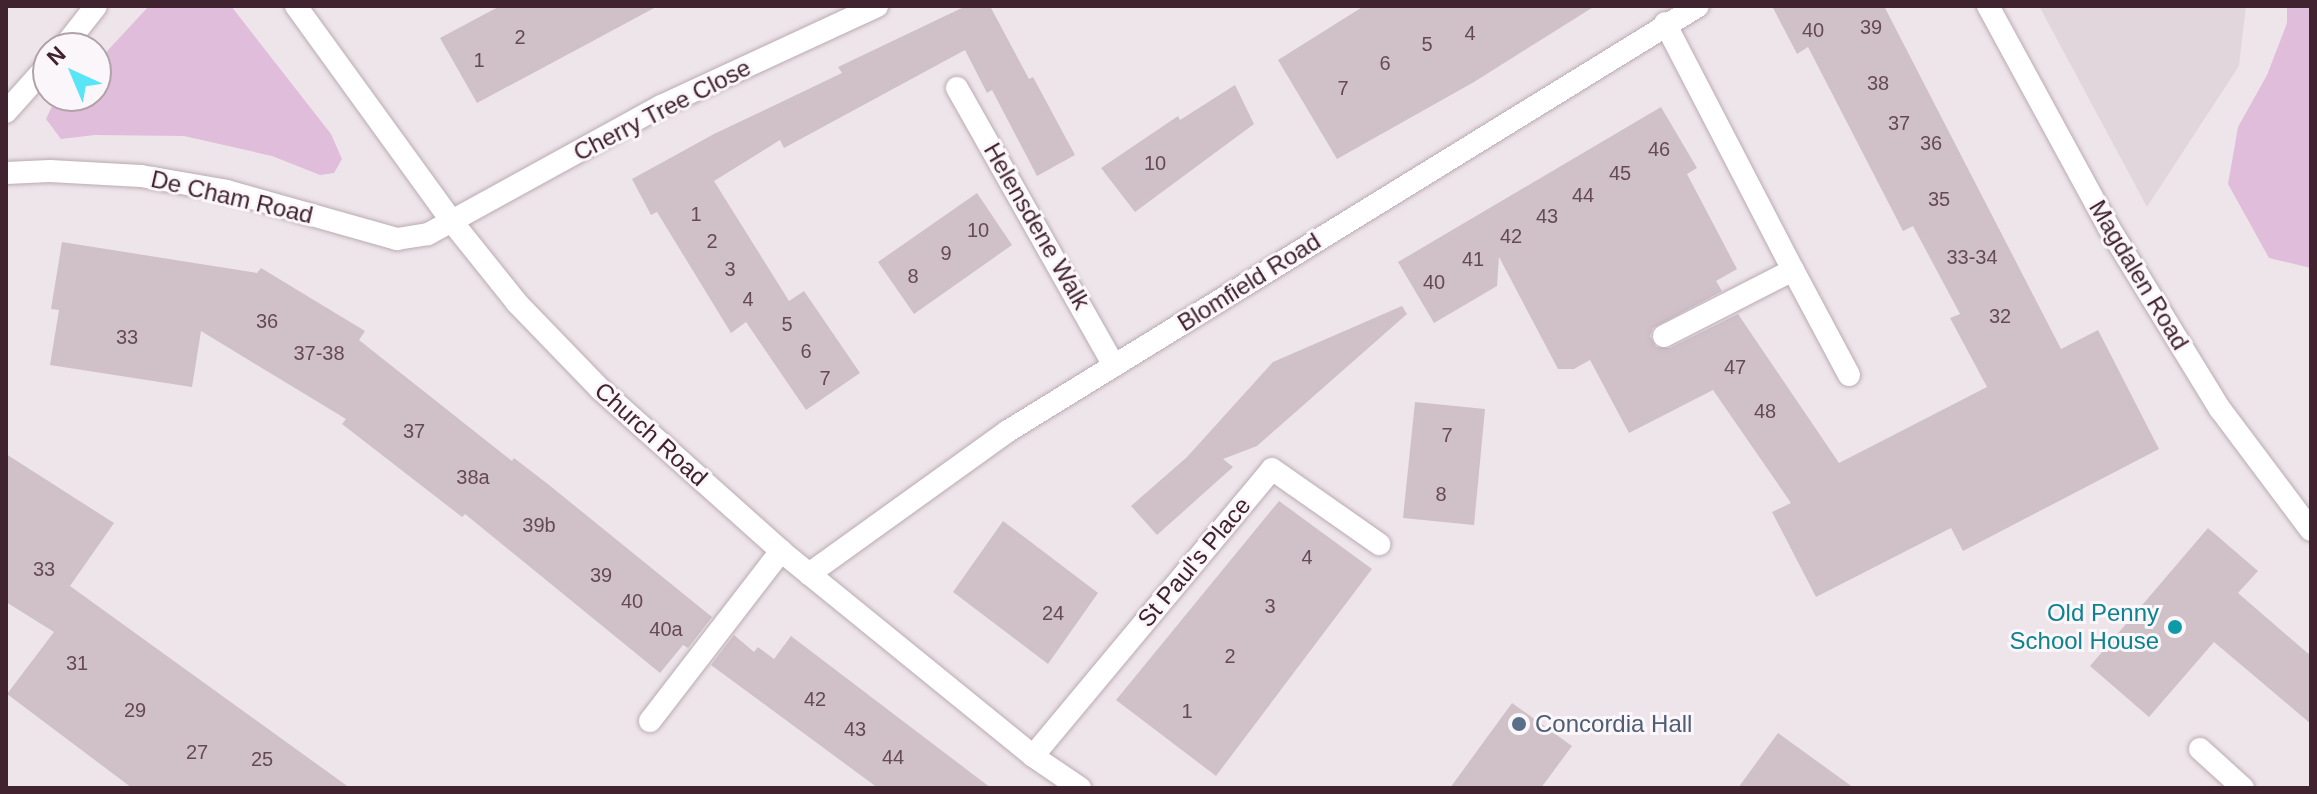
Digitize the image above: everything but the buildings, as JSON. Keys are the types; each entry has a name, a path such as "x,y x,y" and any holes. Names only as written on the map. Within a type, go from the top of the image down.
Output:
{"street":[{"path":"76,32 96,6"},
{"name":"Church Road","path":"296,6 453,223 517,303 600,389 781,551 1033,756 1080,788"},
{"name":"Cherry Tree Close","path":"453,223 661,106 877,6"},
{"name":"Blomfield Road","path":"809,574 1008,431 1665,23 1698,6"},
{"name":"Magdalen Road","path":"1988,6 2109,228 2180,345 2220,409 2311,530"},
{"path":"1665,23 1849,375"},
{"path":"6,112 32,83"},
{"name":"Helensdene Walk","path":"957,88 1114,366"},
{"name":"De Cham Road","path":"6,173 50,171 141,176 227,191 397,239 428,234 453,223"},
{"path":"1664,336 1793,270"},
{"name":"St Paul's Place","path":"1033,756 1272,469 1379,544"},
{"path":"650,721 781,551"},
{"path":"2200,749 2243,788"}],"shaded area":[{"path":"149,6 231,6 331,134 342,159 334,173 320,175 272,156 184,136 95,135 61,139 46,119 49,112 112,112 112,46"},
{"path":"2039,6 2246,6 2239,66 2147,207"},
{"path":"2287,6 2311,6 2311,268 2269,258 2228,184 2238,127 2267,75 2287,23"}],"place":[{"name":"Old Penny School House","path":"2175,627"},
{"name":"Concordia Hall","path":"1519,724"}]}
